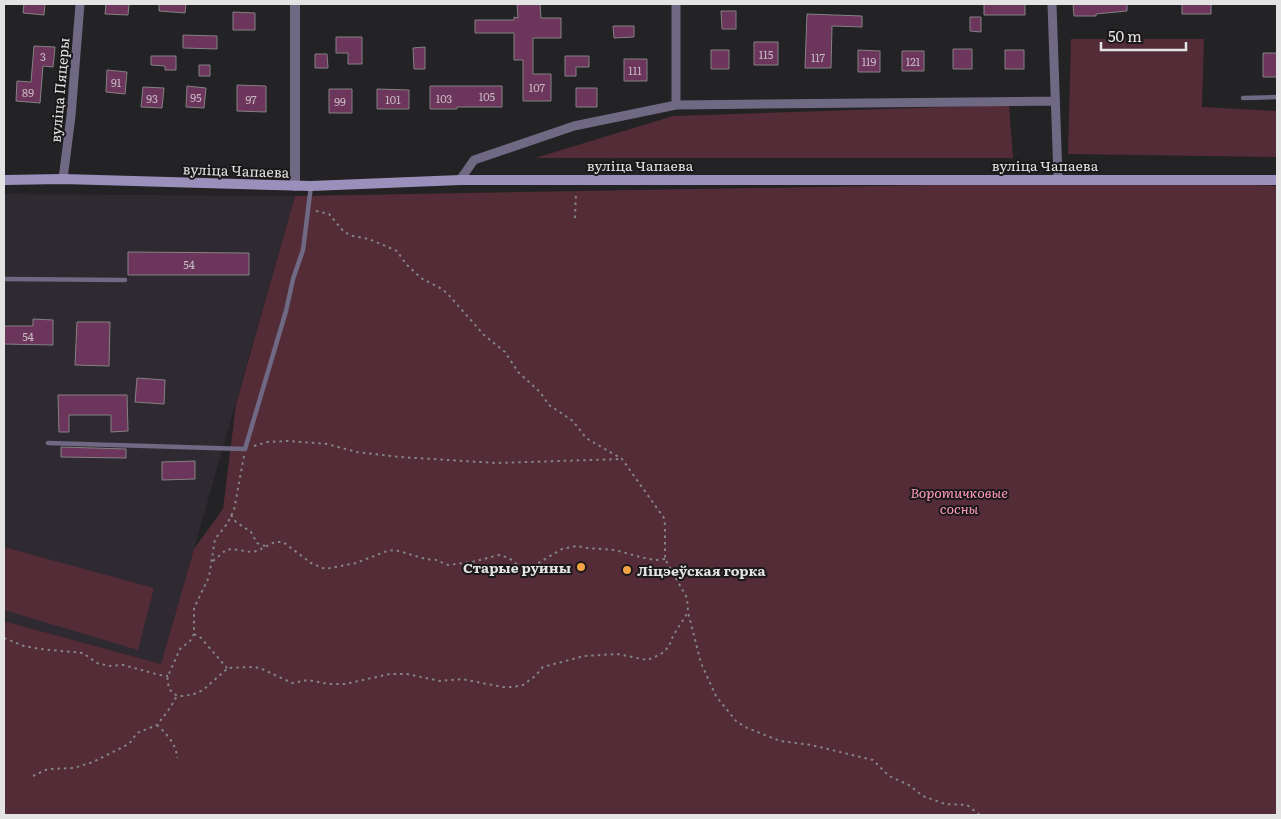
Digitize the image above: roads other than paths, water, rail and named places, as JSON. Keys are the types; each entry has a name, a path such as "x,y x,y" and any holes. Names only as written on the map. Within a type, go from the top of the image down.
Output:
{"main road":[{"name":"вуліца Чапаева","path":"4,180 63,179 295,186 460,180 577,179 1058,178 1277,180"}],"street":[{"name":"вуліца Пяцеры","path":"63,179 72,116 80,4"},
{"path":"295,4 295,186"},
{"path":"676,4 676,105"},
{"path":"1052,4 1058,178"},
{"path":"460,180 474,160 574,126 676,105 1055,101"}],"lane":[{"path":"1243,98 1277,97"},
{"path":"48,443 245,449 303,250 311,186"},
{"path":"4,279 125,280"}],"place":[{"name":"Старые руины","path":"581,567"},
{"name":"Ліцэеўская горка","path":"627,570"}],"park label":[{"name":"Воротичковые сосны","path":"959,500"}]}
